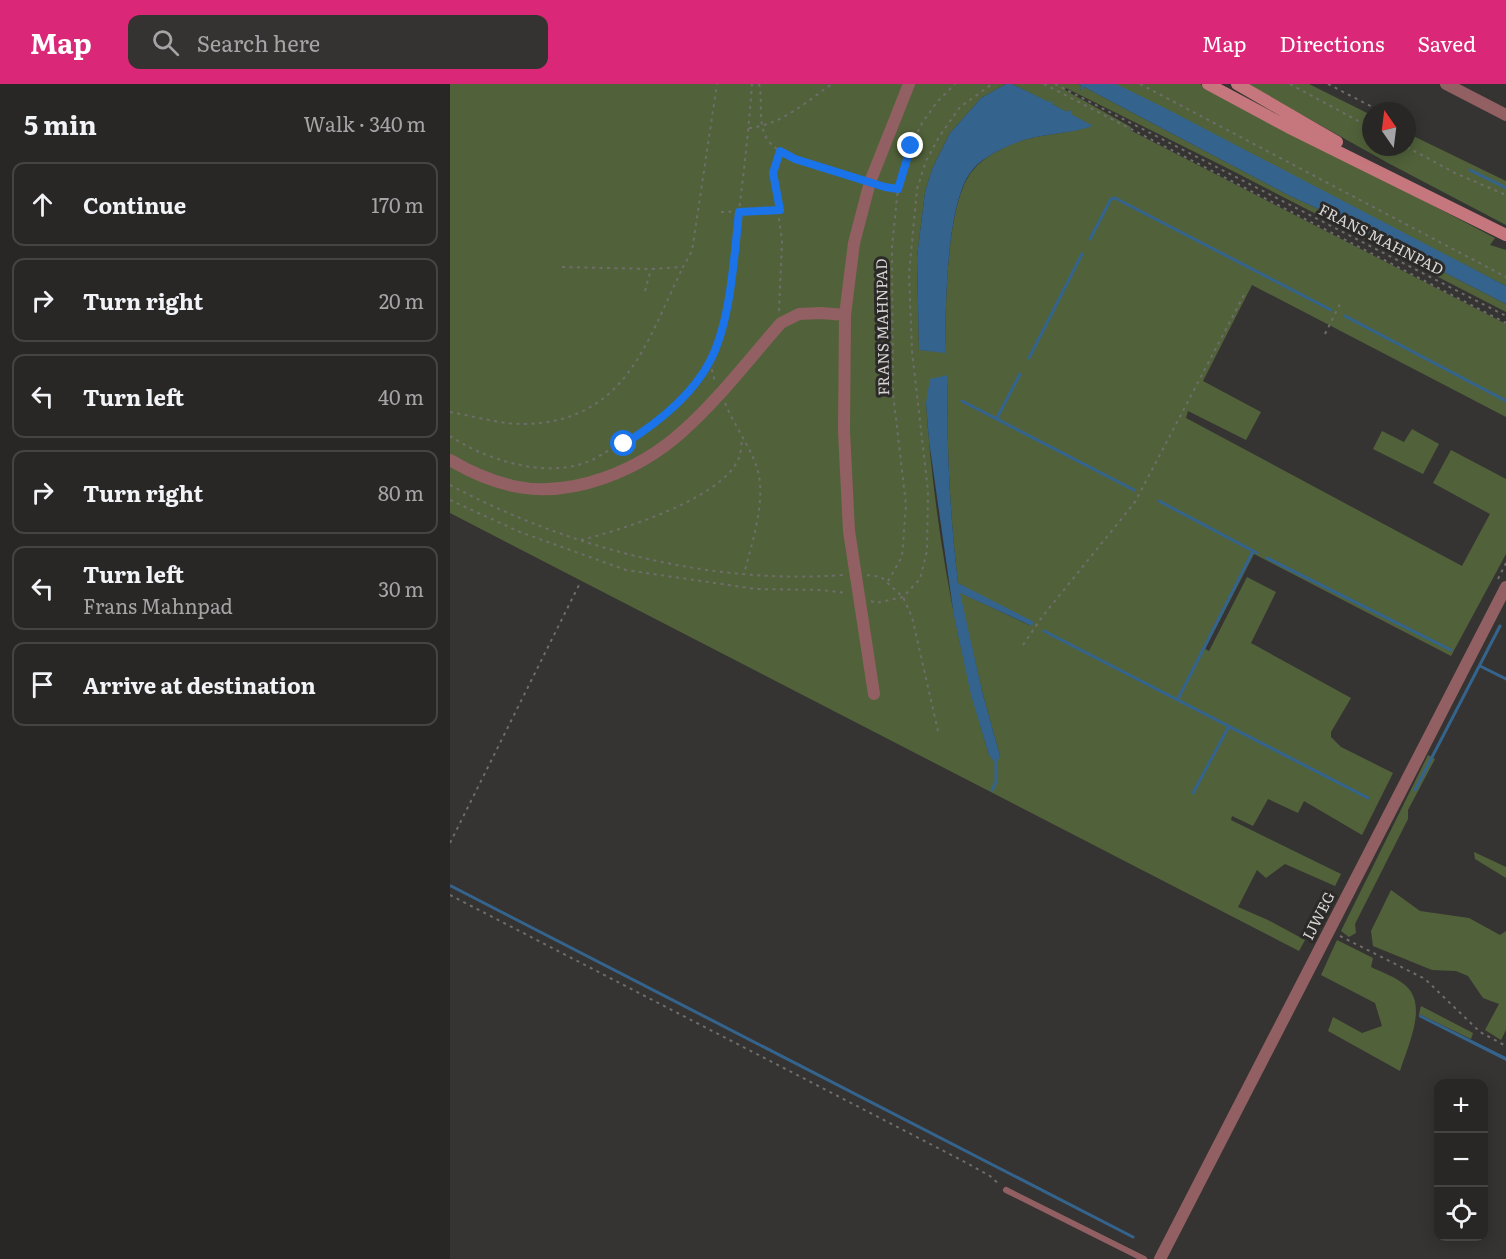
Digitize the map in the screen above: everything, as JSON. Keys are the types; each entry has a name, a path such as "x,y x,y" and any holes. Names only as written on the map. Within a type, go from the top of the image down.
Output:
{"main road":[{"path":"1208,84 1506,235"},
{"path":"1237,84 1407,185"}],"street":[{"path":"874,694 849,531 844,431 845,315 854,243 870,182 909,84"},
{"path":"1446,84 1506,115"},
{"path":"450,460 484,477 514,486 540,489 568,486 618,472 645,458 681,433 781,323 799,314 845,315"},
{"name":"IJWEG","path":"1160,1259 1505,591"}],"lane":[{"path":"1006,1190 1144,1259"}],"path":[{"path":"450,412 525,424 556,420 586,411 609,396 626,377 640,358 692,251 717,84"},
{"path":"450,436 464,445 502,461 547,468 583,464 624,444 655,423 693,385 710,362 724,321 749,128 752,84"},
{"path":"759,84 762,127 765,137 780,151 795,159 898,189"},
{"path":"749,128 762,127 780,120 832,84"},
{"name":"FRANS MAHNPAD","path":"888,581 902,557 906,506 893,393 892,247 898,189 911,146 922,123 937,102 955,84"},
{"path":"450,500 520,532 626,570 756,589 822,590 857,595 876,603 903,597 920,579 927,551 928,491 912,351 909,274 917,189 926,161 960,107 992,84"},
{"path":"1044,84 1506,323"},
{"name":"FRANS MAHNPAD","path":"1055,84 1506,316"},
{"path":"1140,84 1506,277"},
{"path":"1290,84 1362,123"},
{"path":"1328,84 1363,102"},
{"path":"780,151 773,173 780,210 782,252 779,315 781,323"},
{"path":"1416,152 1455,173 1506,195"},
{"path":"721,212 780,210"},
{"path":"562,267 651,269 683,267"},
{"path":"645,291 651,269"},
{"path":"1023,645 1042,617 1135,502 1245,293"},
{"path":"1325,334 1340,304"},
{"path":"581,540 645,521 691,499 732,470 739,457 742,440 756,465 760,487 756,528 744,574"},
{"path":"450,485 548,530 617,551 688,567 744,574 811,577 875,575 888,581 903,597 912,617 938,731"},
{"path":"450,843 579,585"},
{"path":"450,895 963,1161 990,1176 1006,1190"},
{"path":"1329,930 1425,979 1480,1032 1506,1046"}],"green space":[{"path":"450,84 1006,84 981,98 950,133 932,169 925,192 917,257 919,350 945,352 947,284 952,229 964,184 974,169 987,157 1022,140 1092,126 1070,114 1071,111 1069,110 1068,113 1052,104 1052,101 1050,103 1012,84 1078,84 1082,86 1080,90 1084,87 1288,195 1506,304 1506,312 1227,168 1066,88 1065,90 1131,127 1130,130 1506,324 1506,417 1252,285 1203,381 1261,412 1246,440 1188,411 1186,418 1462,566 1490,514 1433,483 1451,450 1506,479 1506,554 1451,656 1254,554 1205,649 1209,651 1247,577 1276,592 1251,643 1351,698 1331,732 1331,737 1341,747 1393,773 1362,835 1304,801 1298,813 1268,799 1253,826 1232,816 1231,820 1341,874 1335,886 1285,864 1266,878 1257,870 1238,907 1305,940 1299,951 450,513","holes":["948,375 949,479 958,583 1031,626 959,592 1000,756 989,755 977,712 956,625 940,537 926,403"]},
{"path":"1111,84 1200,84 1495,238 1490,245 1506,250 1506,286"},
{"path":"1247,84 1309,84 1362,110 1362,148"},
{"path":"1416,137 1506,181 1506,225 1376,156 1416,156"},
{"path":"1412,429 1439,444 1423,474 1373,449 1382,431 1404,442"},
{"path":"1428,755 1435,759 1408,810 1408,819 1355,924 1356,933 1349,937 1341,931"},
{"path":"1474,852 1506,867 1506,878 1475,859"},
{"path":"1391,890 1420,911 1469,918 1500,935 1506,931 1506,1030 1501,1040 1485,1030 1499,1004 1483,998 1468,976 1456,971 1432,970 1373,946 1371,931"},
{"path":"1337,940 1373,958 1371,967 1401,982 1412,993 1416,1015 1400,1071 1328,1031 1333,1017 1362,1033 1382,1026 1375,1003 1321,975"},
{"path":"1421,1006 1473,1033 1471,1039 1419,1014"}],"water":[{"path":"1006,84 1012,84 1049,102 1053,101 1052,104 1067,112 1071,111 1071,114 1093,126 1023,140 992,154 974,168 964,183 952,229 947,284 945,353 919,350 917,257 925,192 932,169 950,133 981,98"},
{"path":"1078,84 1116,84 1163,107 1506,286 1506,304 1288,195 1084,87 1080,89 1082,86"},
{"path":"948,375 949,479 958,583 1034,622 1032,626 960,593 982,691 1000,756 996,764 989,755 971,695 954,616 929,441 926,403 930,379"},
{"path":"1419,1014 1506,1057 1506,1061 1419,1017"}],"waterway":[{"path":"1470,170 1506,188"},
{"path":"1090,239 1111,199 1115,198 1331,310"},
{"path":"1029,358 1082,254"},
{"path":"1345,316 1506,401"},
{"path":"997,418 1020,374"},
{"path":"962,401 1134,490"},
{"path":"1159,501 1257,553"},
{"path":"1178,699 1253,551"},
{"path":"1267,558 1451,650"},
{"path":"1415,790 1500,626"},
{"path":"1044,631 1368,798"},
{"path":"1480,666 1506,679"},
{"path":"1193,793 1229,726"},
{"path":"992,790 996,782 996,762"},
{"path":"451,886 1133,1237"}],"route":[{"path":"624,444 655,423 670,409 693,385 710,362 724,321 739,212 780,210 773,173 780,151 795,159 898,189 911,146"}]}
